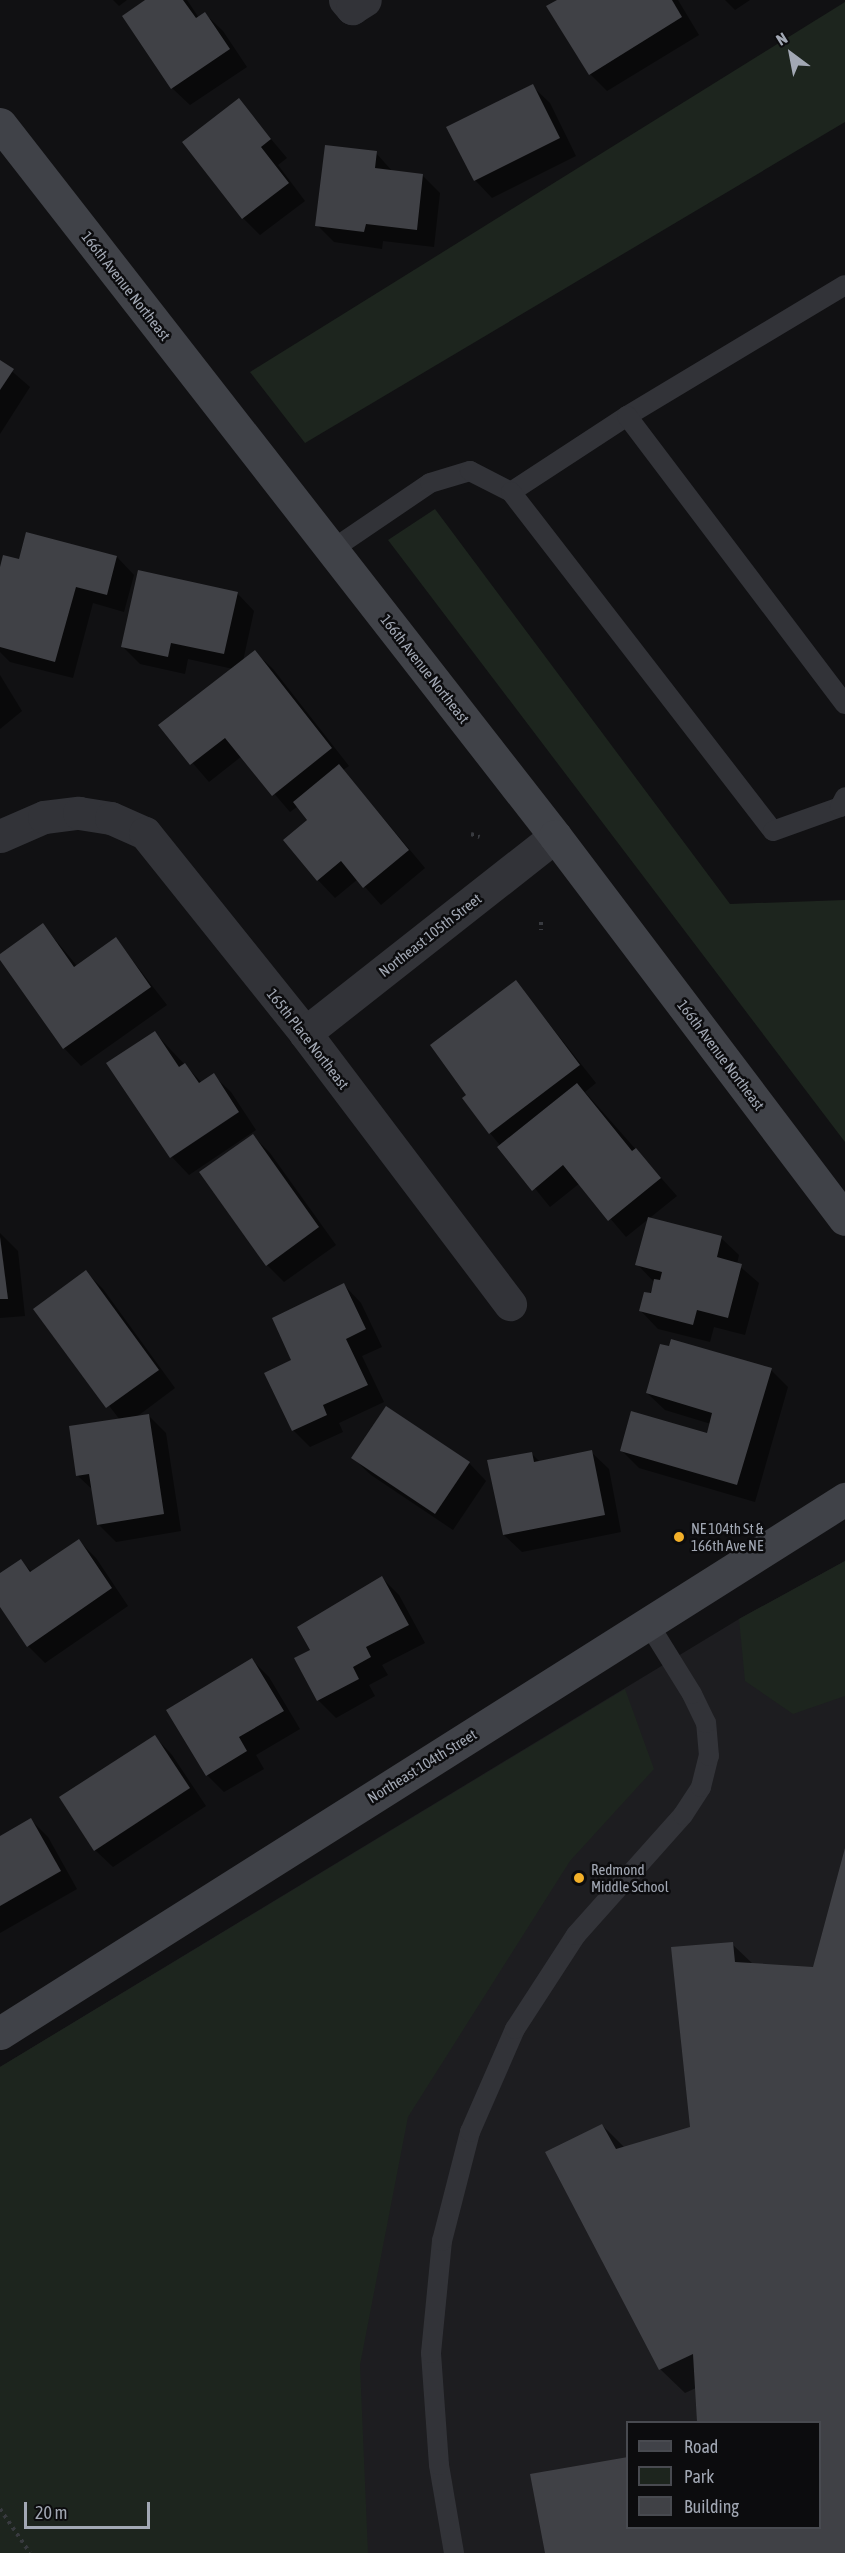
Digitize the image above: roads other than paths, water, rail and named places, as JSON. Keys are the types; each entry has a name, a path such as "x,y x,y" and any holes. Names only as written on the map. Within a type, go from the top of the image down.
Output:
{"street":[{"name":"166th Avenue Northeast","path":"0,124 555,836 845,1219"},
{"name":"165th Place Northeast","path":"0,836 44,817 79,813 111,818 145,833 305,1034 510,1304"},
{"name":"Northeast 105th Street","path":"305,1034 555,836"},
{"name":"Northeast 104th Street","path":"0,2033 845,1499"}],"lane":[{"path":"511,492 627,416 845,285"},
{"path":"627,416 845,704"},
{"path":"333,549 430,483 470,471 511,492 773,831 843,804"},
{"path":"454,2553 439,2465 431,2353 442,2241 470,2132 515,2029 576,1935 683,1815 701,1787 709,1756 706,1723 692,1694 648,1623"}],"place":[{"name":"NE 104th St & 166th Ave NE","path":"679,1537"},
{"name":"Redmond Middle School","path":"579,1878"}]}
